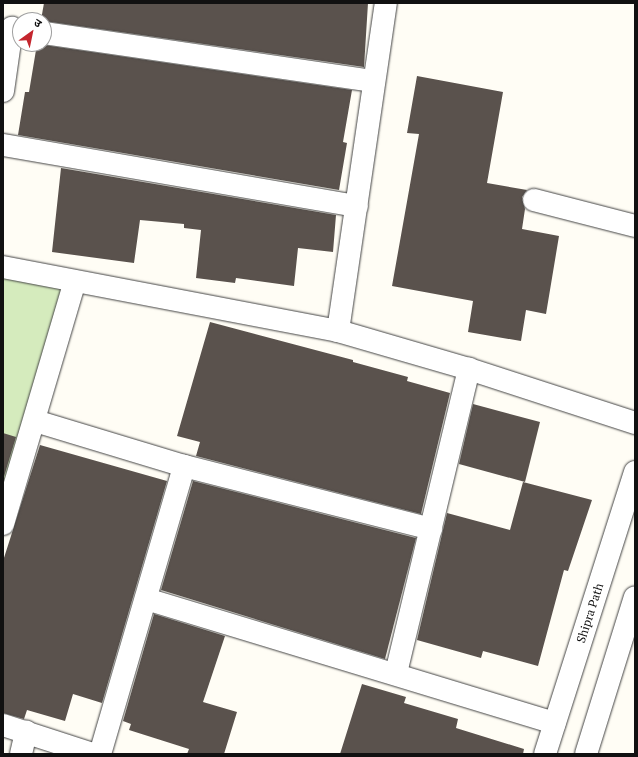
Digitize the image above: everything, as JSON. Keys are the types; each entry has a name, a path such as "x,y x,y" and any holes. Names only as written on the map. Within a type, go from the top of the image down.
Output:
{"street":[{"path":"338,331 386,3"},
{"path":"3,91 12,28"},
{"path":"52,34 374,81"},
{"path":"3,145 356,206"},
{"path":"534,200 635,226"},
{"path":"3,267 75,282 338,331 469,369 635,423"},
{"path":"3,524 35,421 75,282"},
{"path":"396,673 469,369"},
{"path":"35,421 184,466 431,529"},
{"path":"100,754 184,466"},
{"name":"Shipra Path","path":"545,754 635,472"},
{"path":"586,754 635,597"},
{"path":"146,599 396,673 555,723"},
{"path":"3,725 92,754"},
{"path":"21,754 26,732"}],"green space":[{"path":"3,268 65,279 3,512"}],"building":[{"path":"44,3 368,3 364,67 52,22 52,12 42,12"},
{"path":"52,46 352,90 343,142 347,143 339,190 18,135 25,92 29,92 36,52 52,52"},
{"path":"417,76 503,92 487,183 527,190 522,197 525,209 522,229 559,236 546,314 526,310 521,341 468,332 473,301 392,286 419,134 407,133"},
{"path":"61,168 336,215 333,252 298,248 294,286 236,278 235,283 196,278 201,230 184,228 184,224 140,220 134,263 52,252"},
{"path":"210,322 353,360 353,362 408,377 407,381 450,393 421,514 196,456 200,442 177,436"},
{"path":"473,404 540,422 525,482 459,464"},
{"path":"3,433 16,437 3,480"},
{"path":"40,445 167,481 102,703 73,694 65,721 27,710 24,719 3,713 3,561"},
{"path":"193,481 416,538 385,659 161,590"},
{"path":"523,482 592,500 568,571 564,570 538,666 483,651 481,658 417,640 447,513 510,530"},
{"path":"154,614 225,636 203,702 237,712 224,754 187,754 189,749 129,730 131,724 123,721"},
{"path":"362,684 406,697 404,703 458,719 456,728 524,749 523,754 340,754"}]}
